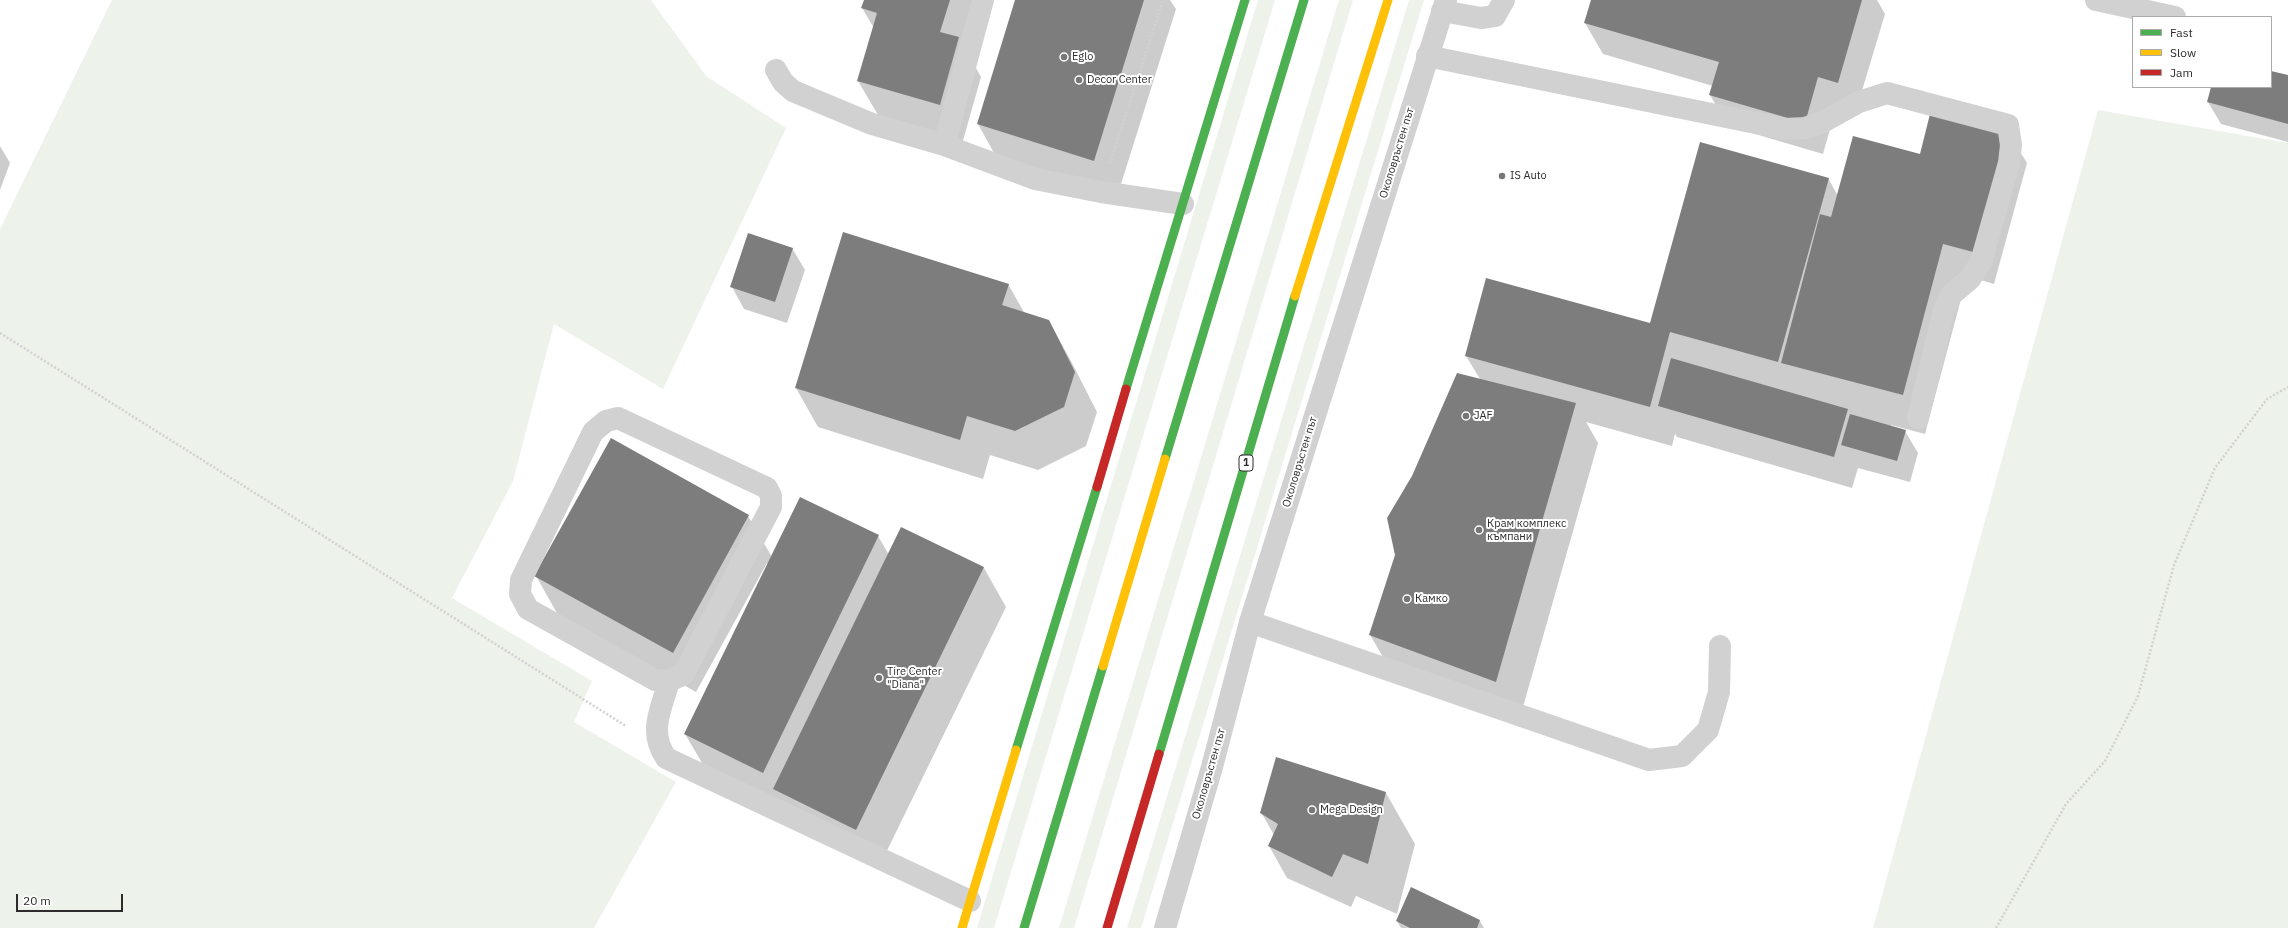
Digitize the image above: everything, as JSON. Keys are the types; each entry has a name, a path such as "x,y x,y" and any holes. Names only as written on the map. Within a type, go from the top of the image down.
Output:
{"main road":[{"path":"962,928 1245,0"},
{"path":"1024,928 1304,0"},
{"name":"1","path":"1107,928 1290,313 1388,0"}],"street":[{"path":"944,145 983,0"},
{"path":"1444,5 1481,18 1495,16 1504,0"},
{"path":"2096,0 2170,16"},
{"name":"Околовръстен път","path":"1165,928 1212,766 1250,622 1444,5"},
{"path":"1427,56 1785,129 1804,128 1823,122 1859,102 1887,93 2008,125 2012,145 2009,162 1981,262 1970,279 1951,295 1944,310 1918,418"},
{"path":"776,70 783,82 793,91 872,124 944,145 1035,179 1101,192 1183,204"},
{"path":"618,418 767,488 771,496 771,507 683,675 669,681 655,680 528,609 520,594 521,580 593,432 606,421 618,418"},
{"path":"1250,622 1649,760 1682,756 1708,730 1719,692 1720,646"},
{"path":"669,681 655,729 658,746 666,758 970,901"}],"path":[{"path":"1101,192 1163,0"},
{"path":"0,333 658,746"},
{"path":"1996,928 2066,804 2105,761 2138,696 2174,565 2215,468 2267,398 2288,387"}],"shaded area":[{"path":"112,0 651,0 706,76 786,128 663,389 554,324 513,481 452,598 592,681 574,722 676,782 594,928 0,928 0,229"},
{"path":"1258,0 1275,0 994,928 977,928"},
{"path":"1339,0 1353,0 1074,928 1059,928"},
{"path":"1409,0 1424,0 1141,928 1127,928"},
{"path":"2098,110 2288,143 2288,928 1873,928"}],"building":[{"path":"864,0 950,0 940,32 959,37 940,105 857,81 877,13 861,8"},
{"path":"1015,0 1144,0 1094,161 977,124"},
{"path":"1591,0 1862,0 1838,83 1818,77 1805,123 1709,95 1719,62 1584,23"},
{"path":"2272,71 2288,75 2288,124 2207,102 2211,88 2272,88"},
{"path":"1931,110 2009,131 1977,253 1943,244 1903,395 1781,363 1820,214 1831,217 1853,136 1920,154"},
{"path":"1700,142 1829,178 1778,362 1670,332 1650,407 1465,356 1486,278 1650,323"},
{"path":"843,232 1009,284 1002,305 1049,320 1075,372 1064,407 1015,431 967,416 960,440 795,388"},
{"path":"748,233 793,248 775,302 730,287"},
{"path":"1671,358 1848,409 1834,457 1658,406"},
{"path":"1457,373 1576,403 1496,682 1369,635 1395,555 1387,518 1412,476"},
{"path":"1850,414 1906,430 1897,461 1841,445"},
{"path":"611,438 749,515 673,653 534,576"},
{"path":"800,497 879,535 763,773 684,734"},
{"name":"Tire Center \"Diana\"","path":"901,527 984,567 856,830 773,789"},
{"path":"1276,757 1386,792 1368,864 1343,854 1332,877 1268,846 1278,824 1260,813"},
{"path":"1411,887 1480,920 1477,928 1410,928 1396,921"}],"traffic: fast":[{"path":"1126,389 1245,0"},
{"path":"1165,459 1304,0"},
{"path":"1159,754 1295,296"},
{"path":"1016,750 1097,487"},
{"path":"1024,928 1103,666"}],"traffic: slow":[{"path":"1295,296 1388,0"},
{"path":"1103,666 1165,459"},
{"path":"962,928 1016,750"}],"traffic: jam":[{"path":"1097,487 1126,389"},
{"path":"1107,928 1159,754"}],"place":[{"name":"Eglo","path":"1064,57"},
{"name":"Decor Center","path":"1079,80"},
{"name":"IS Auto","path":"1502,176"},
{"name":"JAF","path":"1466,416"},
{"name":"Крам комплекс къмпани","path":"1479,530"},
{"name":"Камко","path":"1407,599"},
{"name":"Tire Center \"Diana\"","path":"879,678"},
{"name":"Mega Design","path":"1312,810"}]}
